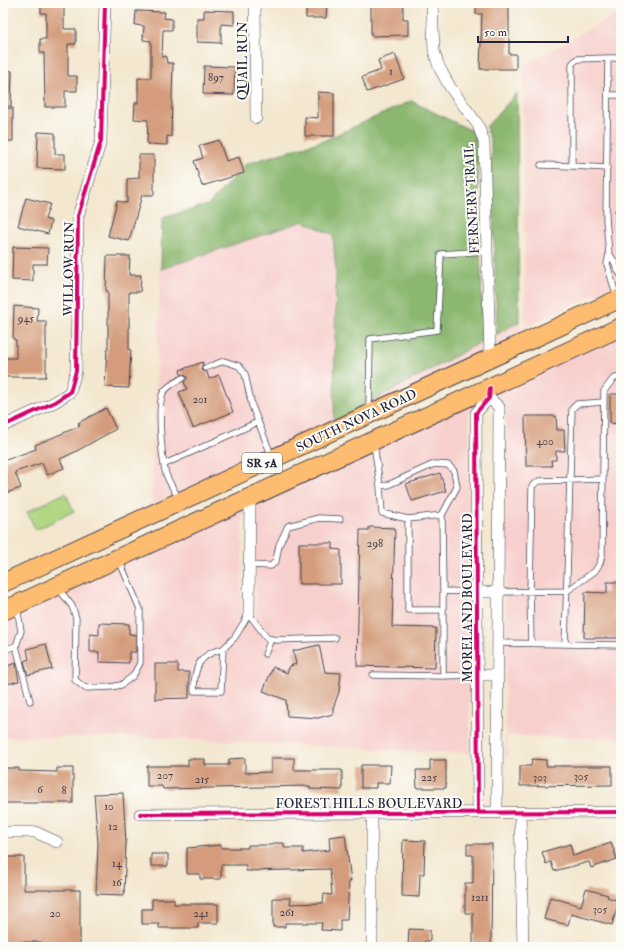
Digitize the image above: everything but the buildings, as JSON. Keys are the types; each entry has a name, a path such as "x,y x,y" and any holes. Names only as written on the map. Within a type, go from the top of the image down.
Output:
{"main road":[{"name":"SOUTH NOVA ROAD","path":"3,583 619,298"},
{"name":"SOUTH NOVA ROAD","path":"10,609 452,406 489,393 621,327"},
{"path":"489,393 499,369 520,344"},
{"path":"452,406 481,375 490,358"},
{"path":"250,498 266,478 270,470 272,459"}],"street":[{"name":"WILLOW RUN","path":"3,426 55,402 70,392 76,371 78,216 101,141 105,3"},
{"name":"QUAIL RUN","path":"255,3 256,118"},
{"name":"FERNERY TRAIL","path":"432,3 434,51 439,67 450,87 478,125 484,142 490,358"},
{"name":"MORELAND BOULEVARD","path":"478,812 476,413 489,393"},
{"path":"489,393 499,407 500,592 498,643 497,812"},
{"path":"249,614 250,498"},
{"path":"477,592 500,592"},
{"path":"477,675 498,675"},
{"path":"520,812 523,947"},
{"name":"FOREST HILLS BOULEVARD","path":"140,814 621,812"},
{"path":"372,814 372,947"},
{"path":"3,832 35,832 57,842"}],"lane":[{"path":"608,58 606,219 609,254 607,264 619,298"},
{"path":"572,166 572,64 577,59 621,58"},
{"path":"608,94 621,94"},
{"path":"541,165 606,168"},
{"path":"369,414 370,339 437,330 441,254 487,251"},
{"path":"609,254 615,260 618,272 621,276"},
{"path":"205,368 224,361 239,366 245,374 252,406 272,459"},
{"path":"500,592 566,591 595,571 602,555 604,391 608,383 621,376"},
{"path":"180,502 166,474 161,442 163,393 170,386 183,378"},
{"path":"565,644 572,409 577,404 604,402"},
{"path":"165,464 258,422"},
{"path":"374,442 382,513 408,519 442,514"},
{"path":"380,486 388,485 434,464 448,465 454,471 457,488 442,514 444,676"},
{"path":"531,643 530,592 532,486 539,481 603,480"},
{"path":"249,565 271,566 276,561 279,545 288,526 319,518 340,518"},
{"path":"408,519 408,610 443,610"},
{"path":"58,588 72,606 76,618 75,680 85,688 112,687 121,685 134,676 140,663 140,609 119,559"},
{"path":"443,591 477,592"},
{"path":"10,609 21,631 16,646 30,701"},
{"path":"223,649 221,691 194,691 194,675 203,657 210,652 223,649 235,637 249,614 267,638 335,638"},
{"path":"265,654 271,639"},
{"path":"498,643 621,645"},
{"path":"3,650 16,646"},
{"path":"373,675 477,675"}],"shaded area":[{"path":"621,11 621,283 525,327 523,66"},
{"path":"303,221 334,235 336,272 334,421 483,341 483,355 3,575 151,504 161,269"},
{"path":"621,289 497,348 497,334 519,322 520,330 528,332"},
{"path":"621,334 621,738 507,736 508,756 505,756 506,407 496,396 496,392"},
{"path":"477,401 469,413 470,754 141,737 3,737 3,618 243,508 241,620 255,621 257,502"}],"green space":[{"path":"517,93 519,322 497,334 491,142 486,127"},
{"path":"411,101 472,131 477,143 483,341 334,422 336,272 333,235 303,221 161,269 162,218 208,205 246,164 325,140"},
{"path":"65,493 74,511 36,530 27,512"}],"cycle path":[{"path":"3,426 55,402 70,392 76,371 78,216 101,141 105,3"},
{"path":"478,812 476,413 489,398 490,388"},
{"path":"140,814 621,812"}]}
